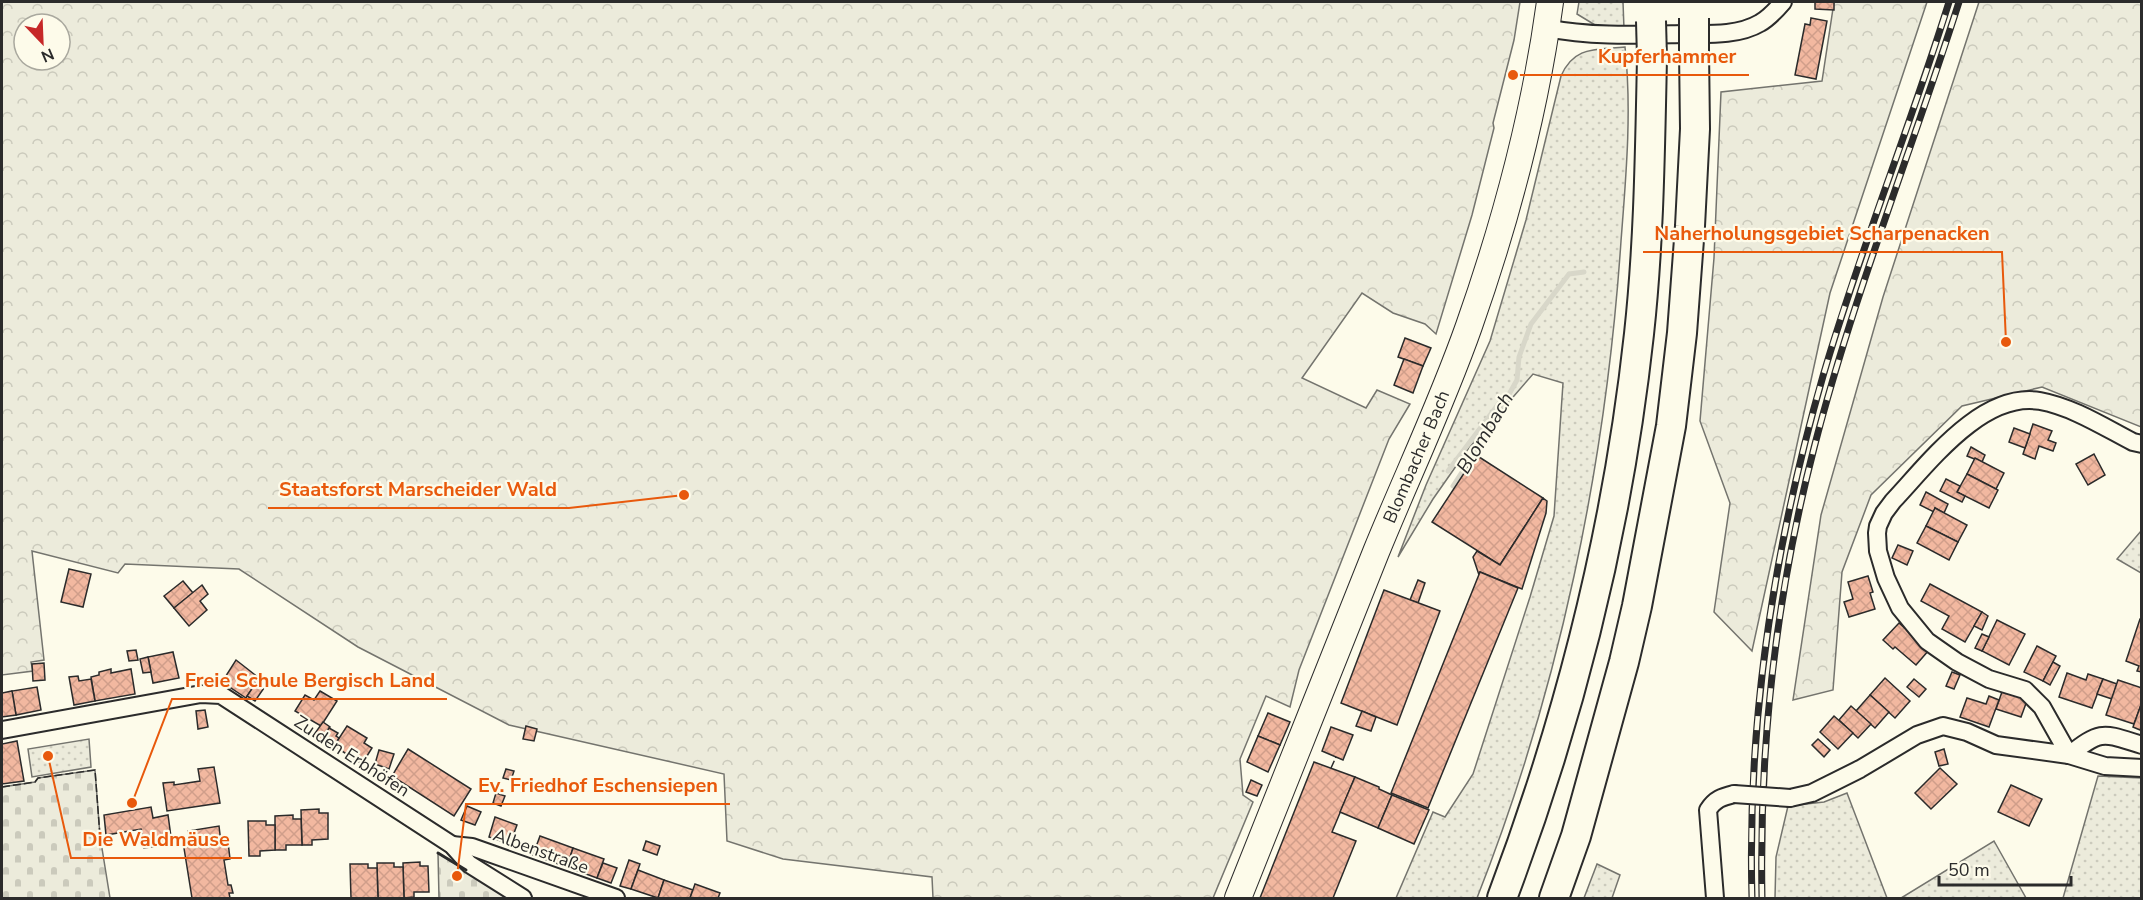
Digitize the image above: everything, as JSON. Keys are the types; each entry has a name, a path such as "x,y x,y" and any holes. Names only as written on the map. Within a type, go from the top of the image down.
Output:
{"highway":[{"path":"1554,898 1576,836 1624,662 1671,426 1682,333 1690,226 1695,129 1694,10"},
{"path":"1502,898 1526,833 1580,653 1595,593 1626,433 1639,334 1648,221 1651,11"}],"main road":[{"name":"Blombacher Bach","path":"1238,898 1469,326 1505,213 1520,156 1550,2"}],"street":[{"path":"1546,28 1576,34 1623,36 1724,33 1742,30 1760,23 1783,2"},
{"path":"2069,756 2042,707 2025,690 1989,680 1957,663 1927,641 1900,608 1878,551 1876,533 1884,513 1893,501 1962,429 1976,419 2012,401 2040,401 2073,412 2133,442 2142,444"},
{"name":"Zu den Erbhöfen","path":"2,730 201,694 221,694 452,844 470,864 523,898"},
{"path":"1714,898 1708,810 1713,802 1722,796 1734,794 1790,798 1812,793 1860,769 1917,735 1943,726 1967,732 1996,745 2069,756 2105,766 2142,768"},
{"path":"2069,756 2090,738 2106,734 2142,745"},
{"name":"Albenstraße","path":"452,844 472,847 616,898"}],"green space":[{"path":"2,2 1520,2 1514,40 1472,215 1436,334 1425,324 1393,313 1362,293 1302,378 1366,408 1377,390 1410,404 1389,439 1299,670 1290,707 1266,696 1240,759 1243,795 1253,802 1213,898 933,898 932,877 783,859 727,841 724,774 509,725 358,647 239,569 125,564 118,573 32,551 44,660 31,662 33,671 2,675"},
{"path":"1579,2 1623,2 1624,29 1595,25 1577,14"},
{"path":"1834,2 1927,2 1830,293 1752,651 1714,612 1730,503 1700,421 1714,258 1721,92 1822,81"},
{"path":"1979,2 2141,2 2141,427 2042,387 1962,406 1871,495 1842,572 1833,690 1793,700 1821,515 1883,297"},
{"path":"1625,47 1628,144 1614,325 1604,409 1590,492 1555,658 1506,819 1477,898 1396,898 1433,812 1445,817 1473,774 1554,516 1563,383 1533,374 1468,449 1433,499 1398,557 1426,485 1490,341 1526,220 1561,76 1566,66 1579,54"},
{"path":"2141,531 2141,573 2117,559"},
{"path":"89,739 91,767 32,777 28,749"},
{"path":"95,770 100,836 110,898 2,898 2,787 35,782 38,778"},
{"path":"2098,776 2141,778 2141,898 2063,898"},
{"path":"1847,793 1887,898 1775,898 1776,857 1788,806 1824,802"},
{"path":"1994,841 2026,898 1901,898"},
{"path":"438,853 512,898 439,898"},
{"path":"1597,864 1620,875 1612,898 1584,898"}],"building":[{"path":"1815,2 1834,2 1834,10 1815,9"},
{"path":"1811,18 1827,21 1816,79 1795,75 1805,24 1810,25"},
{"path":"1405,338 1431,348 1423,366 1398,357"},
{"path":"1404,359 1423,366 1413,393 1394,385"},
{"path":"2033,424 2052,431 2048,440 2056,443 2053,451 2039,446 2035,459 2023,454"},
{"path":"2014,428 2030,434 2025,448 2009,442"},
{"path":"1971,447 1985,455 1982,462 1967,456"},
{"path":"2094,454 2105,475 2088,485 2076,464"},
{"path":"1476,455 1543,498 1500,565 1432,522"},
{"path":"1975,458 2004,473 1996,489 1967,474"},
{"path":"1967,474 1998,490 1989,508 1957,492"},
{"path":"1946,479 1960,486 1957,492 1965,496 1962,502 1940,491"},
{"path":"1926,492 1948,504 1944,513 1935,508 1934,512 1920,505"},
{"path":"1543,498 1547,501 1546,513 1522,589 1480,572 1479,575 1473,557 1477,551 1500,565"},
{"path":"1935,508 1967,525 1958,542 1926,526"},
{"path":"1926,526 1958,542 1949,560 1917,543"},
{"path":"1898,545 1913,551 1907,565 1892,558"},
{"path":"69,569 91,574 83,607 61,602"},
{"path":"1480,572 1518,588 1428,808 1391,793"},
{"path":"1868,576 1875,609 1849,617 1844,602 1853,599 1848,582"},
{"path":"1418,580 1425,583 1418,603 1410,600"},
{"path":"183,581 193,593 174,608 164,596"},
{"path":"1930,584 1982,612 1965,642 1942,629 1949,616 1921,601"},
{"path":"202,585 208,594 200,601 207,610 189,626 174,608"},
{"path":"1384,590 1440,611 1397,725 1341,703"},
{"path":"1982,612 1988,616 1982,630 1974,626"},
{"path":"2140,619 2142,619 2142,672 2137,671 2139,666 2126,661"},
{"path":"1997,620 2025,634 2009,665 1982,651"},
{"path":"1899,623 1929,650 1916,665 1883,640"},
{"path":"1982,634 1989,637 1982,651 1975,648"},
{"path":"2037,646 2056,656 2043,681 2024,672"},
{"path":"136,650 138,660 129,661 127,651"},
{"path":"173,652 179,678 153,683 148,657"},
{"path":"148,657 151,672 143,673 140,659"},
{"path":"236,660 259,678 246,698 222,682"},
{"path":"2053,662 2060,666 2050,685 2043,681"},
{"path":"44,663 45,680 33,681 32,664"},
{"path":"111,669 111,673 131,669 135,694 95,701 91,677"},
{"path":"1952,672 1960,675 1954,689 1946,686"},
{"path":"2067,673 2086,680 2088,674 2103,679 2092,708 2059,697"},
{"path":"78,676 79,681 91,679 95,701 74,705 69,677"},
{"path":"1885,678 1910,701 1895,718 1870,695"},
{"path":"1914,679 1926,689 1919,697 1907,687"},
{"path":"2103,679 2117,684 2112,699 2097,694"},
{"path":"2118,680 2142,688 2142,702 2134,724 2106,715"},
{"path":"256,683 264,688 255,701 247,696"},
{"path":"37,687 41,710 16,715 12,691"},
{"path":"2003,689 2028,698 2021,717 1996,709"},
{"path":"12,691 16,715 2,717 2,693"},
{"path":"320,691 337,701 321,726 295,711 305,695 314,700"},
{"path":"1870,695 1889,712 1875,728 1856,711"},
{"path":"1989,696 1999,700 1989,727 1960,717 1967,698 1986,704"},
{"path":"2142,702 2142,726 2140,730 2133,727"},
{"path":"1851,706 1871,724 1858,738 1839,720"},
{"path":"205,710 208,727 198,729 196,711"},
{"path":"1362,711 1376,717 1371,731 1356,726"},
{"path":"1268,713 1290,722 1280,745 1258,736"},
{"path":"1834,716 1853,733 1838,749 1820,732"},
{"path":"323,722 330,727 321,742 313,736"},
{"path":"347,726 367,738 364,743 372,748 362,764 334,746"},
{"path":"526,726 537,729 534,741 523,739"},
{"path":"1331,727 1353,735 1343,760 1322,751"},
{"path":"329,728 338,733 336,736 339,738 332,749 321,742"},
{"path":"1258,736 1280,745 1268,772 1247,762"},
{"path":"1818,739 1830,750 1824,757 1812,745"},
{"path":"17,741 24,781 2,784 2,744"},
{"path":"408,749 471,789 454,816 392,776"},
{"path":"1944,749 1948,764 1939,766 1935,752"},
{"path":"379,750 394,754 389,769 375,764"},
{"path":"1314,762 1355,777 1332,832 1356,841 1333,898 1260,898"},
{"path":"214,767 220,803 167,811 163,783 174,782 174,785 200,781 198,769"},
{"path":"1940,768 1957,784 1931,809 1915,793"},
{"path":"506,769 514,771 511,780 503,778"},
{"path":"1355,777 1392,795 1378,828 1340,812"},
{"path":"1251,780 1262,785 1257,796 1246,792"},
{"path":"2011,785 2042,799 2029,826 1998,812"},
{"path":"496,793 505,796 501,806 493,803"},
{"path":"1392,795 1429,810 1414,844 1378,828"},
{"path":"467,806 481,812 475,825 461,820"},
{"path":"151,807 153,818 168,815 172,844 144,848 141,829 106,835 104,815"},
{"path":"319,809 319,813 328,813 328,839 312,840 312,845 302,845 301,810"},
{"path":"293,815 293,819 301,819 302,845 286,845 286,850 275,850 275,816"},
{"path":"495,817 517,825 510,844 489,837"},
{"path":"248,821 266,821 266,825 275,825 275,850 260,851 260,856 249,856"},
{"path":"219,826 221,843 228,842 230,859 224,860 228,885 231,885 233,893 229,893 230,898 192,898 183,842 190,841 188,831"},
{"path":"540,836 573,848 567,867 533,855"},
{"path":"646,841 660,846 657,855 643,850"},
{"path":"573,848 604,859 597,878 567,867"},
{"path":"629,860 640,864 631,889 620,886"},
{"path":"420,862 420,866 428,866 429,892 414,892 414,897 404,898 403,863"},
{"path":"377,863 394,863 394,867 403,867 404,898 378,898"},
{"path":"603,863 617,868 611,883 597,878"},
{"path":"350,864 368,864 368,868 377,868 378,898 351,898"},
{"path":"638,870 664,880 658,898 631,889"},
{"path":"664,880 693,890 690,898 658,898"},
{"path":"695,884 720,893 718,898 690,898"}],"waterway":[{"name":"Blombach","path":"1453,486 1485,437 1517,380 1519,357 1531,324 1569,274 1584,272"},
{"name":"Blombach","path":"1448,471 1503,398"}],"railway":[{"path":"1752,898 1754,766 1759,700 1767,634 1791,504 1837,329 1949,2"},
{"path":"1762,898 1767,728 1780,615 1801,503 1829,391 1846,335 1959,2"}],"fence":[{"path":"1331,768 1336,757"},
{"path":"2,787 35,782 38,778 95,770 100,836"}],"wall":[{"path":"438,853 466,870"}],"place":[{"name":"Kupferhammer","path":"1513,75"},
{"name":"Naherholungsgebiet Scharpenacken","path":"2006,342"},
{"name":"Staatsforst Marscheider Wald","path":"684,495"},
{"name":"Die Waldmäuse","path":"48,756"},
{"name":"Freie Schule Bergisch Land","path":"132,803"},
{"name":"Ev. Friedhof Eschensiepen","path":"457,876"}]}
